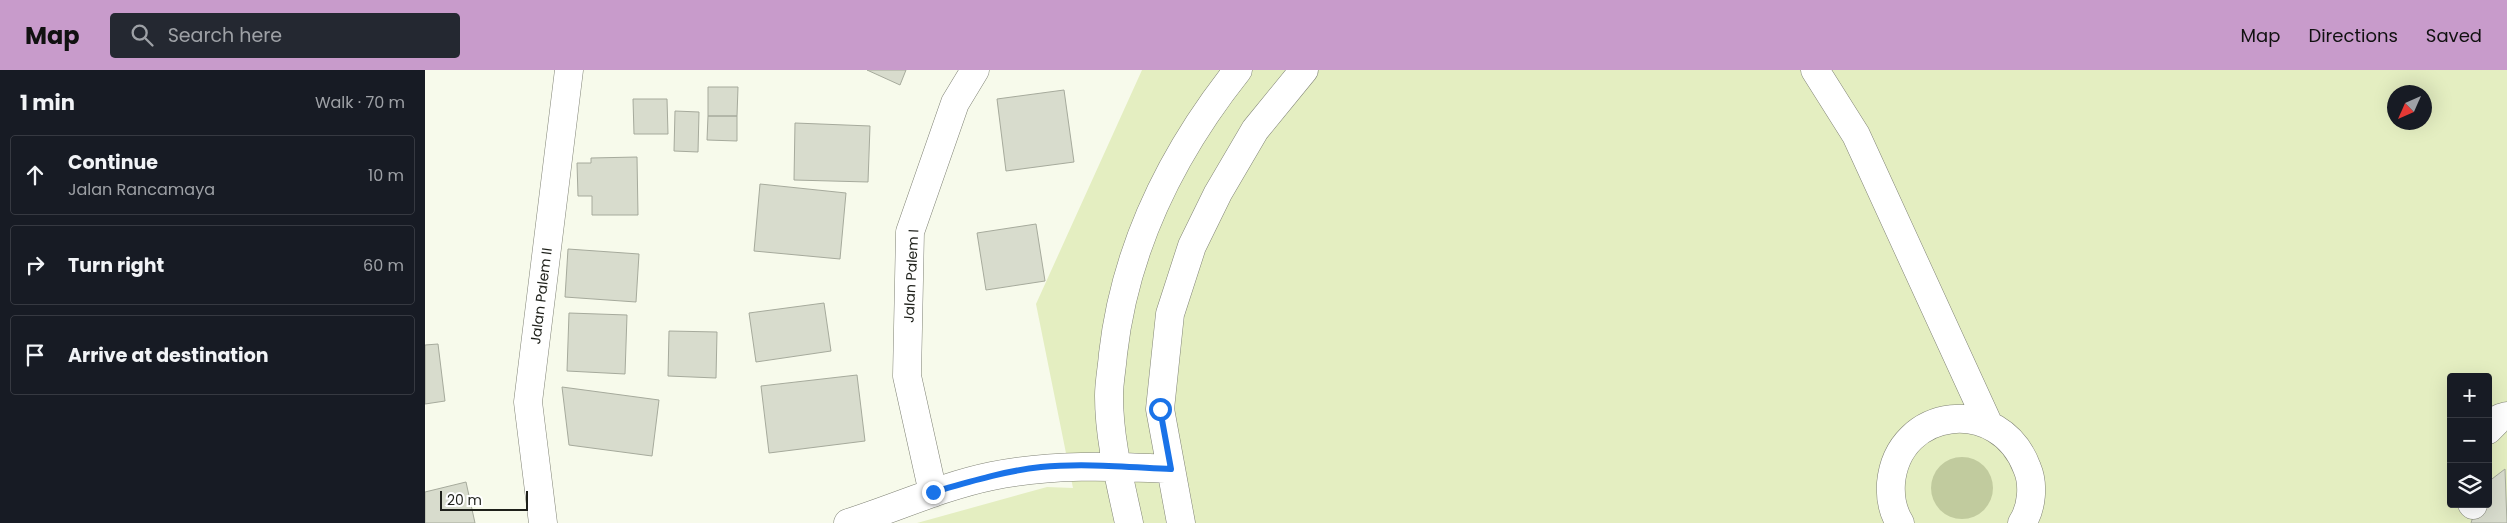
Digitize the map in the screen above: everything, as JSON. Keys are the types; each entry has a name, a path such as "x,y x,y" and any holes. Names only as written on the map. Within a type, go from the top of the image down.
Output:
{"street":[{"name":"Jalan Palem II","path":"543,523 528,402 569,70"},
{"name":"Jalan Palem I","path":"933,492 907,376 910,232 955,103 975,70"},
{"path":"1129,523 1117,466 1109,395 1116,332 1127,281 1146,223 1174,162 1208,107 1238,70"},
{"path":"1181,523 1160,409 1163,362 1170,314 1192,246 1217,193 1255,130 1304,70"},
{"path":"1815,70 1856,135 1988,423"},
{"path":"2492,426 2500,418 2507,416"},
{"path":"1900,523 1890,494 1892,470 1902,448 1919,431 1941,421 1965,418 1988,423 2007,435 2022,453 2029,473 2031,496 2022,523"},
{"path":"848,523 933,492 991,476 1041,467 1117,466 1171,469"}],"shaded area":[{"path":"1142,70 2507,70 2507,523 917,523 1047,487 1073,488 1036,304"},
{"path":"1962,457 1974,459 1984,466 1991,476 1993,488 1991,500 1984,510 1974,517 1962,519 1950,517 1940,510 1933,500 1931,488 1933,476 1940,466 1950,459"}],"building":[{"path":"867,70 906,70 900,85"},
{"path":"708,87 738,87 737,116 708,116"},
{"path":"1064,90 1074,162 1006,171 997,99"},
{"path":"633,99 667,99 668,134 634,134"},
{"path":"675,111 699,112 698,152 674,151"},
{"path":"708,116 737,116 737,141 707,140"},
{"path":"795,123 870,126 868,182 794,180"},
{"path":"637,157 638,215 592,215 592,196 578,196 577,163 591,163 591,158"},
{"path":"760,184 846,193 840,259 754,251"},
{"path":"1036,224 1045,281 986,290 977,233"},
{"path":"568,249 639,254 636,302 565,297"},
{"path":"824,303 831,351 756,362 749,313"},
{"path":"569,313 627,315 625,374 567,371"},
{"path":"669,331 717,332 716,378 668,376"},
{"path":"438,344 445,401 425,404 425,345"},
{"path":"857,375 865,441 769,453 761,386"},
{"path":"562,387 659,400 652,456 569,445"},
{"path":"2505,469 2507,523 2471,523 2476,508 2492,508 2492,479"},
{"path":"466,482 475,523 425,523 425,492"}],"route":[{"path":"933,492 991,476 1041,467 1117,466 1171,469 1160,409"}]}
